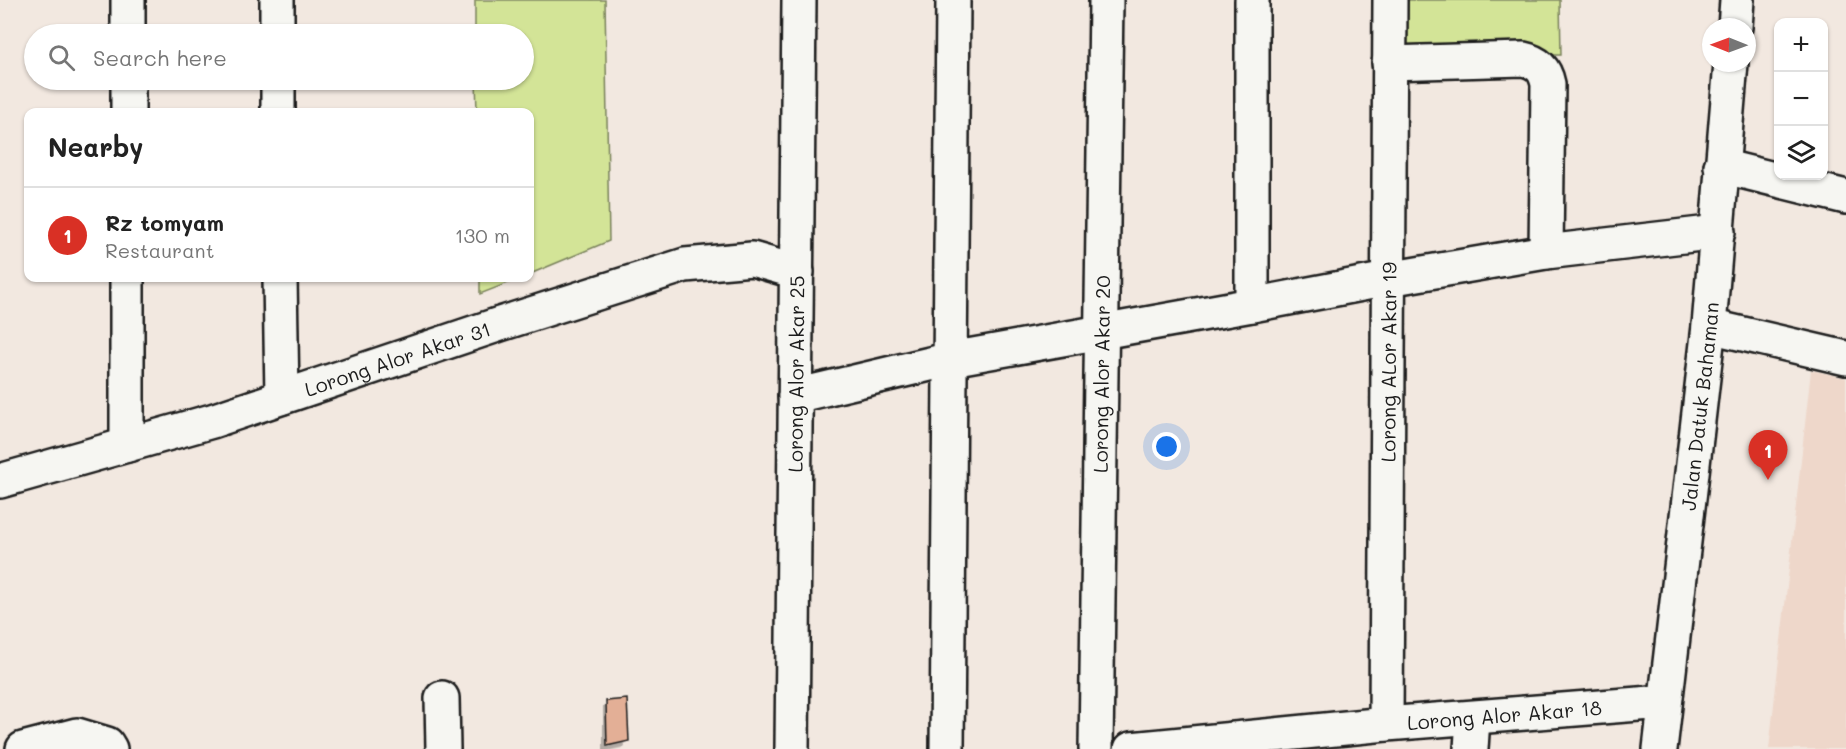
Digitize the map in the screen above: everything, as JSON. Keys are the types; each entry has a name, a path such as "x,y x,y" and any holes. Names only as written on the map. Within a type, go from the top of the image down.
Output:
{"street":[{"path":"128,0 128,24"},
{"path":"277,0 277,24"},
{"name":"Lorong Alor Akar 25","path":"792,749 799,0"},
{"path":"947,749 953,0"},
{"name":"Lorong Alor Akar 20","path":"1096,749 1106,0"},
{"path":"1252,0 1252,305"},
{"name":"Lorong ALor Akar 19","path":"1386,724 1390,0"},
{"path":"1736,18 1737,0"},
{"path":"1389,63 1523,59 1533,61 1540,66 1546,74 1548,84 1546,252"},
{"name":"Jalan Datuk Bahaman","path":"1660,749 1718,232 1721,166 1730,72"},
{"path":"128,90 128,108"},
{"path":"278,90 278,108"},
{"path":"1721,166 1846,198"},
{"path":"795,396 951,359 1388,279 1546,252 1718,232"},
{"name":"Lorong Alor Akar 31","path":"0,481 212,421 500,324 685,265 752,259 797,272"},
{"path":"127,282 127,445"},
{"path":"280,282 282,397"},
{"path":"1708,326 1846,358"},
{"path":"442,698 442,749"},
{"name":"Lorong Alor Akar 18","path":"1131,749 1297,741 1386,724 1472,734 1664,702"},
{"path":"23,749 77,735 109,746"}],"shaded area":[{"path":"1811,370 1846,378 1846,749 1769,749"}],"green space":[{"path":"475,0 605,0 609,241 534,272 534,108 477,108 476,90 534,90 534,24 475,24"},
{"path":"1399,0 1560,0 1561,55 1398,55"},
{"path":"480,282 511,282 480,294"}],"building":[{"path":"627,699 629,741 607,746 606,701"}],"place":[{"name":"Rz tomyam","path":"1768,480"}]}
